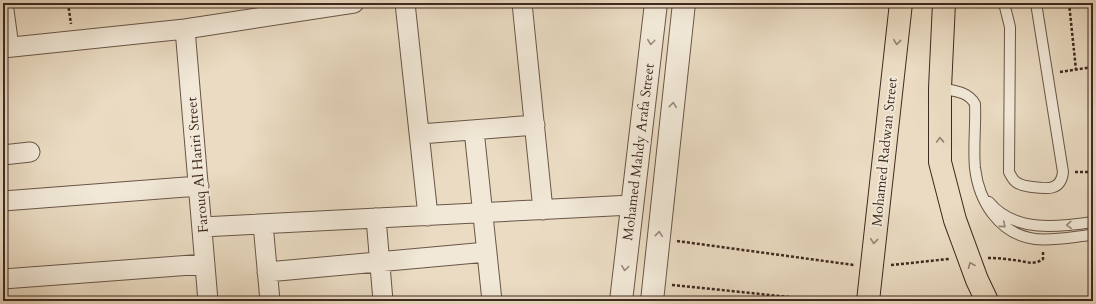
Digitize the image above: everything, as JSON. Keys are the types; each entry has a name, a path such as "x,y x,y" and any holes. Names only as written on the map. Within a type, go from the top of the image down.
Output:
{"main road":[{"name":"Mohamed Radwan Street","path":"868,301 901,3"},
{"path":"944,3 940,88 940,162 954,220 964,249 987,301"}],"street":[{"path":"3,3 6,47 185,29 351,3"},
{"path":"406,3 428,216"},
{"path":"522,3 543,210"},
{"name":"Mohamed Mahdy Arafa Street","path":"621,301 656,3"},
{"name":"Mohamed Mahdy Arafa Street","path":"653,292 684,3"},
{"name":"Farouq Al Hariri Street","path":"185,29 205,264 204,301"},
{"path":"420,134 535,125"},
{"path":"474,130 492,301"},
{"path":"3,155 30,152"},
{"path":"3,201 198,186"},
{"path":"202,227 632,205"},
{"path":"376,218 383,301"},
{"path":"263,224 270,301"},
{"path":"267,272 487,252"},
{"path":"3,279 205,264"}],"lane":[{"path":"1004,3 1010,27 1009,172 1022,186 1049,189 1060,183 1063,172 1036,3"},
{"path":"940,88 968,95 975,104 975,169 987,207 996,219 1007,229 1020,236 1045,239 1090,235"},
{"path":"982,193 991,205 1002,214 1015,221 1029,225 1055,226 1093,222"}],"path":[{"path":"1069,3 1076,70"},
{"path":"1047,74 1093,68"},
{"path":"1063,172 1093,172"},
{"path":"653,292 829,301"}]}
